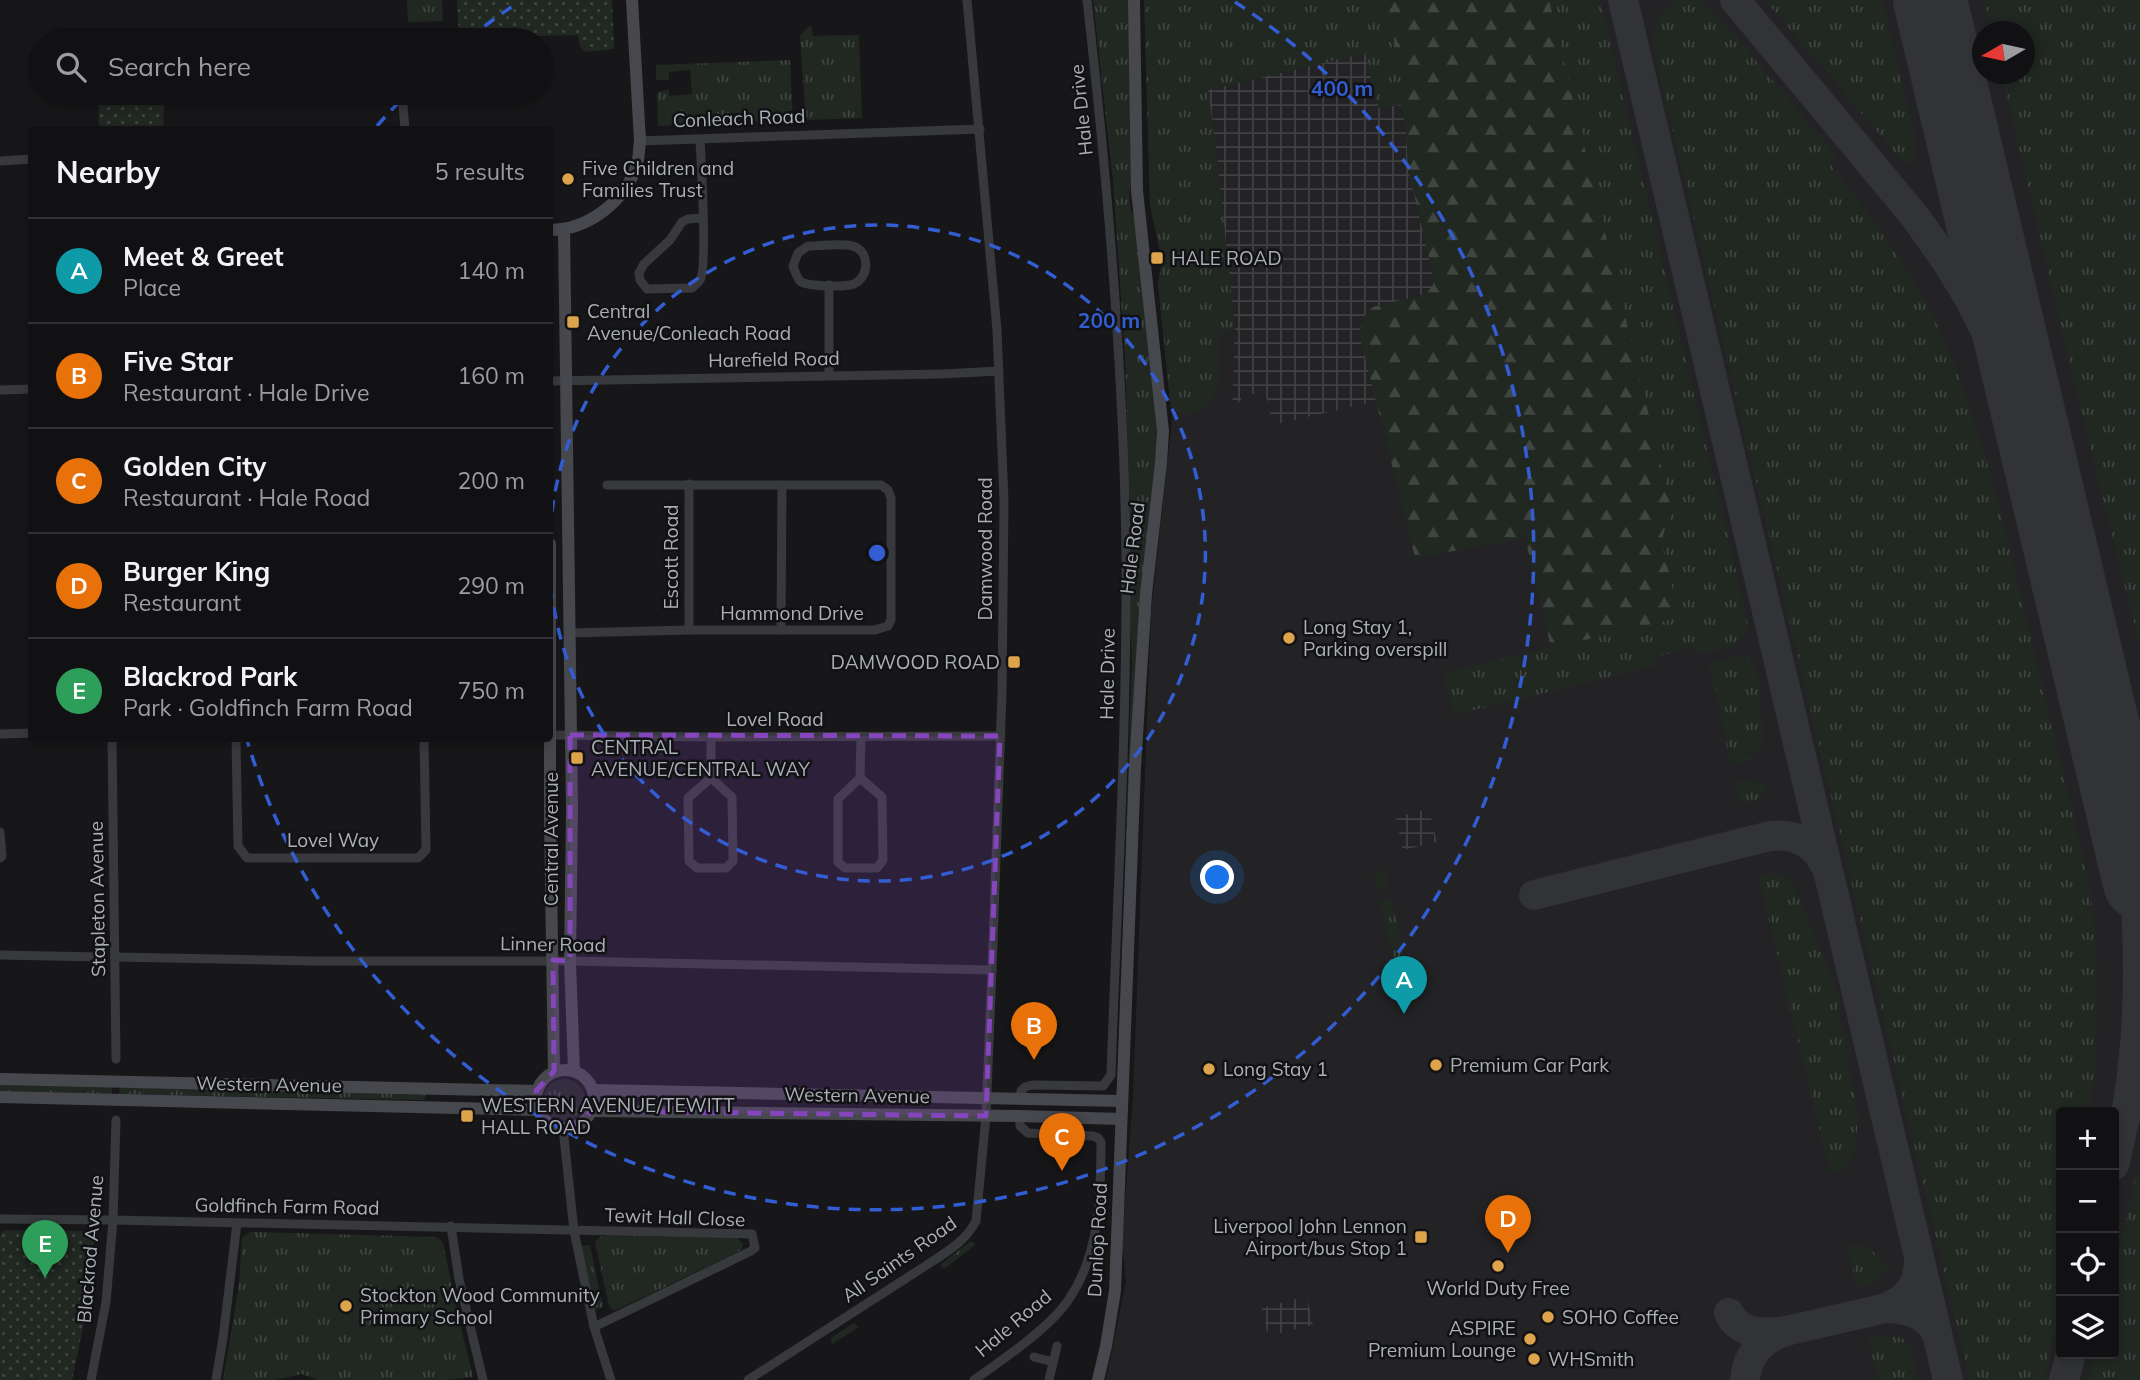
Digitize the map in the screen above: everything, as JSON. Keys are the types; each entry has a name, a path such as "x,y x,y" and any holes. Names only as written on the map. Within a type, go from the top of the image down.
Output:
{"street":[{"path":"553,230 564,230 582,224 599,214 620,196 638,162 640,141 632,0"},
{"name":"Damwood Road","path":"967,0 998,330 1004,514 1000,736 986,1098"},
{"name":"Hale Drive","path":"1020,1100 1021,1091 1032,1085 1103,1086 1111,1075 1119,1037 1126,554 1117,323 1087,0"},
{"name":"Hale Road","path":"1122,1101 1119,1037 1136,741 1146,594 1163,431 1137,191 1134,0"},
{"path":"403,105 405,126"},
{"name":"Conleach Road","path":"640,141 980,128"},
{"path":"700,140 702,218 703,267 701,280 692,288 647,289 642,286 639,272 644,264 670,240 682,222 702,218"},
{"path":"0,160 28,159"},
{"name":"Central Avenue","path":"564,230 572,809 570,961 574,1071"},
{"path":"852,246 863,252 867,264 863,277 853,285 829,285 808,286 799,280 793,266 798,253 808,247 852,246"},
{"path":"829,285 829,375"},
{"name":"Harefield Road","path":"553,381 942,374 999,370"},
{"path":"0,390 28,389"},
{"name":"Escott Road","path":"689,484 689,630"},
{"name":"Hammond Drive","path":"569,633 875,630 888,626 891,620 891,494 881,485 607,485"},
{"path":"781,630 782,485"},
{"path":"0,734 28,733"},
{"name":"Lovel Road","path":"553,735 1000,736"},
{"path":"860,778 882,797 883,860 877,867 845,868 838,862 838,799 860,778 861,736"},
{"path":"711,737 712,778 732,797 733,861 726,868 696,868 689,860 688,798 712,778"},
{"name":"Stapleton Avenue","path":"113,742 116,1059"},
{"name":"Lovel Way","path":"236,742 238,846 247,858 418,858 426,850 424,742"},
{"name":"Central Avenue","path":"550,742 554,1071"},
{"path":"0,832 0,858"},
{"path":"0,955 99,951 99,972"},
{"name":"Linner Road","path":"115,957 312,961 553,960 992,970"},
{"path":"554,1071 574,1071 582,1075 593,1090 592,1111 580,1124 563,1128 548,1123 538,1110 536,1091 546,1076 554,1071"},
{"name":"Western Avenue","path":"0,1079 536,1091"},
{"name":"Western Avenue","path":"593,1090 1122,1101"},
{"name":"Western Avenue","path":"0,1097 538,1110"},
{"name":"All Saints Road","path":"748,1380 933,1261 970,1232 976,1221 979,1201 986,1098"},
{"name":"Dunlop Road","path":"1098,1380 1115,1291 1122,1101"},
{"name":"Western Avenue","path":"592,1111 1121,1119"},
{"name":"Hale Road","path":"974,1380 1053,1319 1069,1299 1091,1252 1101,1177 1101,1142 1093,1136 1028,1133 1020,1126 1020,1116"},
{"name":"Blackrod Avenue","path":"91,1380 106,1302 113,1220 116,1120"},
{"path":"563,1128 574,1231 594,1327 611,1380"},
{"name":"Goldfinch Farm Road","path":"0,1219 451,1226 574,1231"},
{"path":"216,1380 237,1223"},
{"path":"451,1226 459,1279 483,1380"},
{"name":"Tewit Hall Close","path":"574,1231 752,1234 755,1248 594,1327"},
{"path":"1049,1380 1057,1346"},
{"path":"1034,1357 1053,1362"}],"highlighted area":[{"path":"570,735 1000,736 986,1116 591,1111 580,1124 563,1128 542,1117 536,1091 554,1071 553,960 570,961"}],"shaded area":[{"path":"1144,0 2140,0 2140,1380 1106,1380 1126,1281 1122,1243 1133,1096 1151,613 1172,420 1158,284 1162,261 1150,205"},
{"path":"1365,53 1379,108 1401,105 1406,130 1408,168 1433,285 1427,294 1373,307 1359,333 1376,401 1273,425 1265,391 1244,396 1232,410 1235,330 1208,90"},
{"path":"1429,809 1437,842 1403,850 1396,817"},
{"path":"1307,1296 1313,1325 1272,1335 1267,1332 1262,1308"}],"green space":[{"path":"407,0 442,0 443,21 408,22"},
{"path":"457,0 612,0 614,49 586,52 580,46 578,35 553,36 553,28 459,28"},
{"path":"1093,0 1130,0 1133,174 1130,200 1138,224 1157,413 1156,465 1128,845 1132,660 1125,357 1113,182"},
{"path":"1144,0 1385,0 1408,103 1379,109 1365,53 1208,90 1235,330 1222,331 1219,339 1220,370 1213,396 1201,409 1188,415 1179,412 1170,401 1158,284 1162,261 1150,205"},
{"path":"1385,0 1549,0 1672,511 1661,542 1677,618 1551,648 1525,538 1415,558 1359,333 1365,315 1373,307 1426,294 1433,285 1408,168 1406,130 1401,105 1408,102"},
{"path":"1549,0 1600,0 1748,627 1744,638 1735,646 1702,654 1687,648 1660,656 1655,666 1454,715 1443,673 1676,618 1671,580 1661,542 1672,510"},
{"path":"1680,0 1700,1 1716,13 1837,157 1830,164 1903,264 1936,323 1967,399 1999,504 2085,865 2097,958 2096,1050 2090,1107 2056,1107 2056,1326 2044,1380 1970,1380 1654,52 1655,28 1661,14 1672,3"},
{"path":"1765,0 1882,0 1916,142 1913,161 1907,163 1898,156"},
{"path":"1984,0 2140,0 2140,647 2004,84 2035,84 2035,21 1989,21"},
{"path":"811,26 813,36 859,35 862,118 806,120 800,36"},
{"path":"790,60 793,120 658,126 657,92 669,90 669,96 692,94 690,70 669,72 669,80 656,80 656,65"},
{"path":"98,105 164,105 163,126 99,126"},
{"path":"1744,657 1754,663 1760,686 1763,744 1752,758 1731,766 1709,663"},
{"path":"1745,780 1767,785 1761,796 1741,805 1735,782"},
{"path":"1384,870 1388,876 1388,888 1377,891 1374,872"},
{"path":"1777,873 1793,883 1839,996 1839,1017 1850,1058 1847,1059 1858,1111 1856,1149 1846,1169 1830,1173 1758,875"},
{"path":"1391,898 1413,993 1402,996 1379,901"},
{"path":"564,1079 579,1085 585,1100 579,1115 564,1121 549,1115 543,1100 549,1085"},
{"path":"0,1085 112,1087 112,1094 0,1091"},
{"path":"120,1087 425,1093 424,1100 119,1094"},
{"path":"2140,1170 2140,1380 2088,1380 2093,1359 2119,1359 2119,1249 2136,1176"},
{"path":"4,1230 88,1231 94,1237 85,1318 72,1380 0,1380 0,1235"},
{"name":"Stockton Wood Community Primary School","path":"251,1232 437,1237 443,1243 473,1377 446,1380 318,1380 302,1374 275,1380 223,1380 239,1285 242,1237"},
{"path":"601,1236 736,1238 743,1243 742,1249 736,1253 614,1311 609,1306 595,1242"},
{"path":"971,1241 976,1244 944,1269 940,1265"},
{"path":"1854,1244 1875,1253 1892,1269 1881,1272 1882,1277 1873,1279 1874,1284 1857,1287 1847,1245"},
{"path":"590,1245 603,1307 595,1310 581,1246"},
{"path":"854,1323 859,1327 832,1344 831,1338"},
{"path":"1885,1335 1886,1338 1902,1337 1907,1345 1909,1344 1916,1362 1915,1380 1879,1380 1868,1339"}],"taxiway":[{"path":"1623,0 1948,1380"},
{"path":"1735,0 1916,218 1947,262 1970,300 2024,413 2054,520"},
{"path":"2115,777 2133,864 2138,961 2132,1074 2119,1142"},
{"path":"1534,895 1779,835 1795,838 1809,845 1825,865"},
{"path":"1919,1260 1917,1276 1911,1290 1886,1308 1917,1314 1929,1323 1938,1337"},
{"path":"1786,1331 1886,1308"},
{"path":"1729,1313 1739,1326 1746,1329 1770,1333 1786,1331 1770,1338 1757,1349 1749,1362 1745,1380"},
{"path":"2064,1380 2070,1359"}],"runway":[{"path":"1930,0 2140,883"}],"place":[{"name":"Five Children and Families Trust","path":"568,179"},
{"name":"HALE ROAD","path":"1157,258"},
{"name":"Central Avenue/Conleach Road","path":"573,322"},
{"name":"Long Stay 1, Parking overspill","path":"1289,638"},
{"name":"DAMWOOD ROAD","path":"1014,662"},
{"name":"CENTRAL AVENUE/CENTRAL WAY","path":"577,758"},
{"name":"Meet & Greet","path":"1404,1014"},
{"name":"Five Star","path":"1034,1060"},
{"name":"Premium Car Park","path":"1436,1065"},
{"name":"Long Stay 1","path":"1209,1069"},
{"name":"WESTERN AVENUE/TEWITT HALL ROAD","path":"467,1116"},
{"name":"Golden City","path":"1062,1171"},
{"name":"Liverpool John Lennon Airport/bus Stop 1","path":"1421,1237"},
{"name":"Burger King","path":"1508,1253"},
{"name":"World Duty Free","path":"1498,1266"},
{"name":"Blackrod Park","path":"45,1278"},
{"name":"Stockton Wood Community Primary School","path":"346,1306"},
{"name":"SOHO Coffee","path":"1548,1317"},
{"name":"ASPIRE Premium Lounge","path":"1530,1339"},
{"name":"WHSmith","path":"1534,1359"}]}
